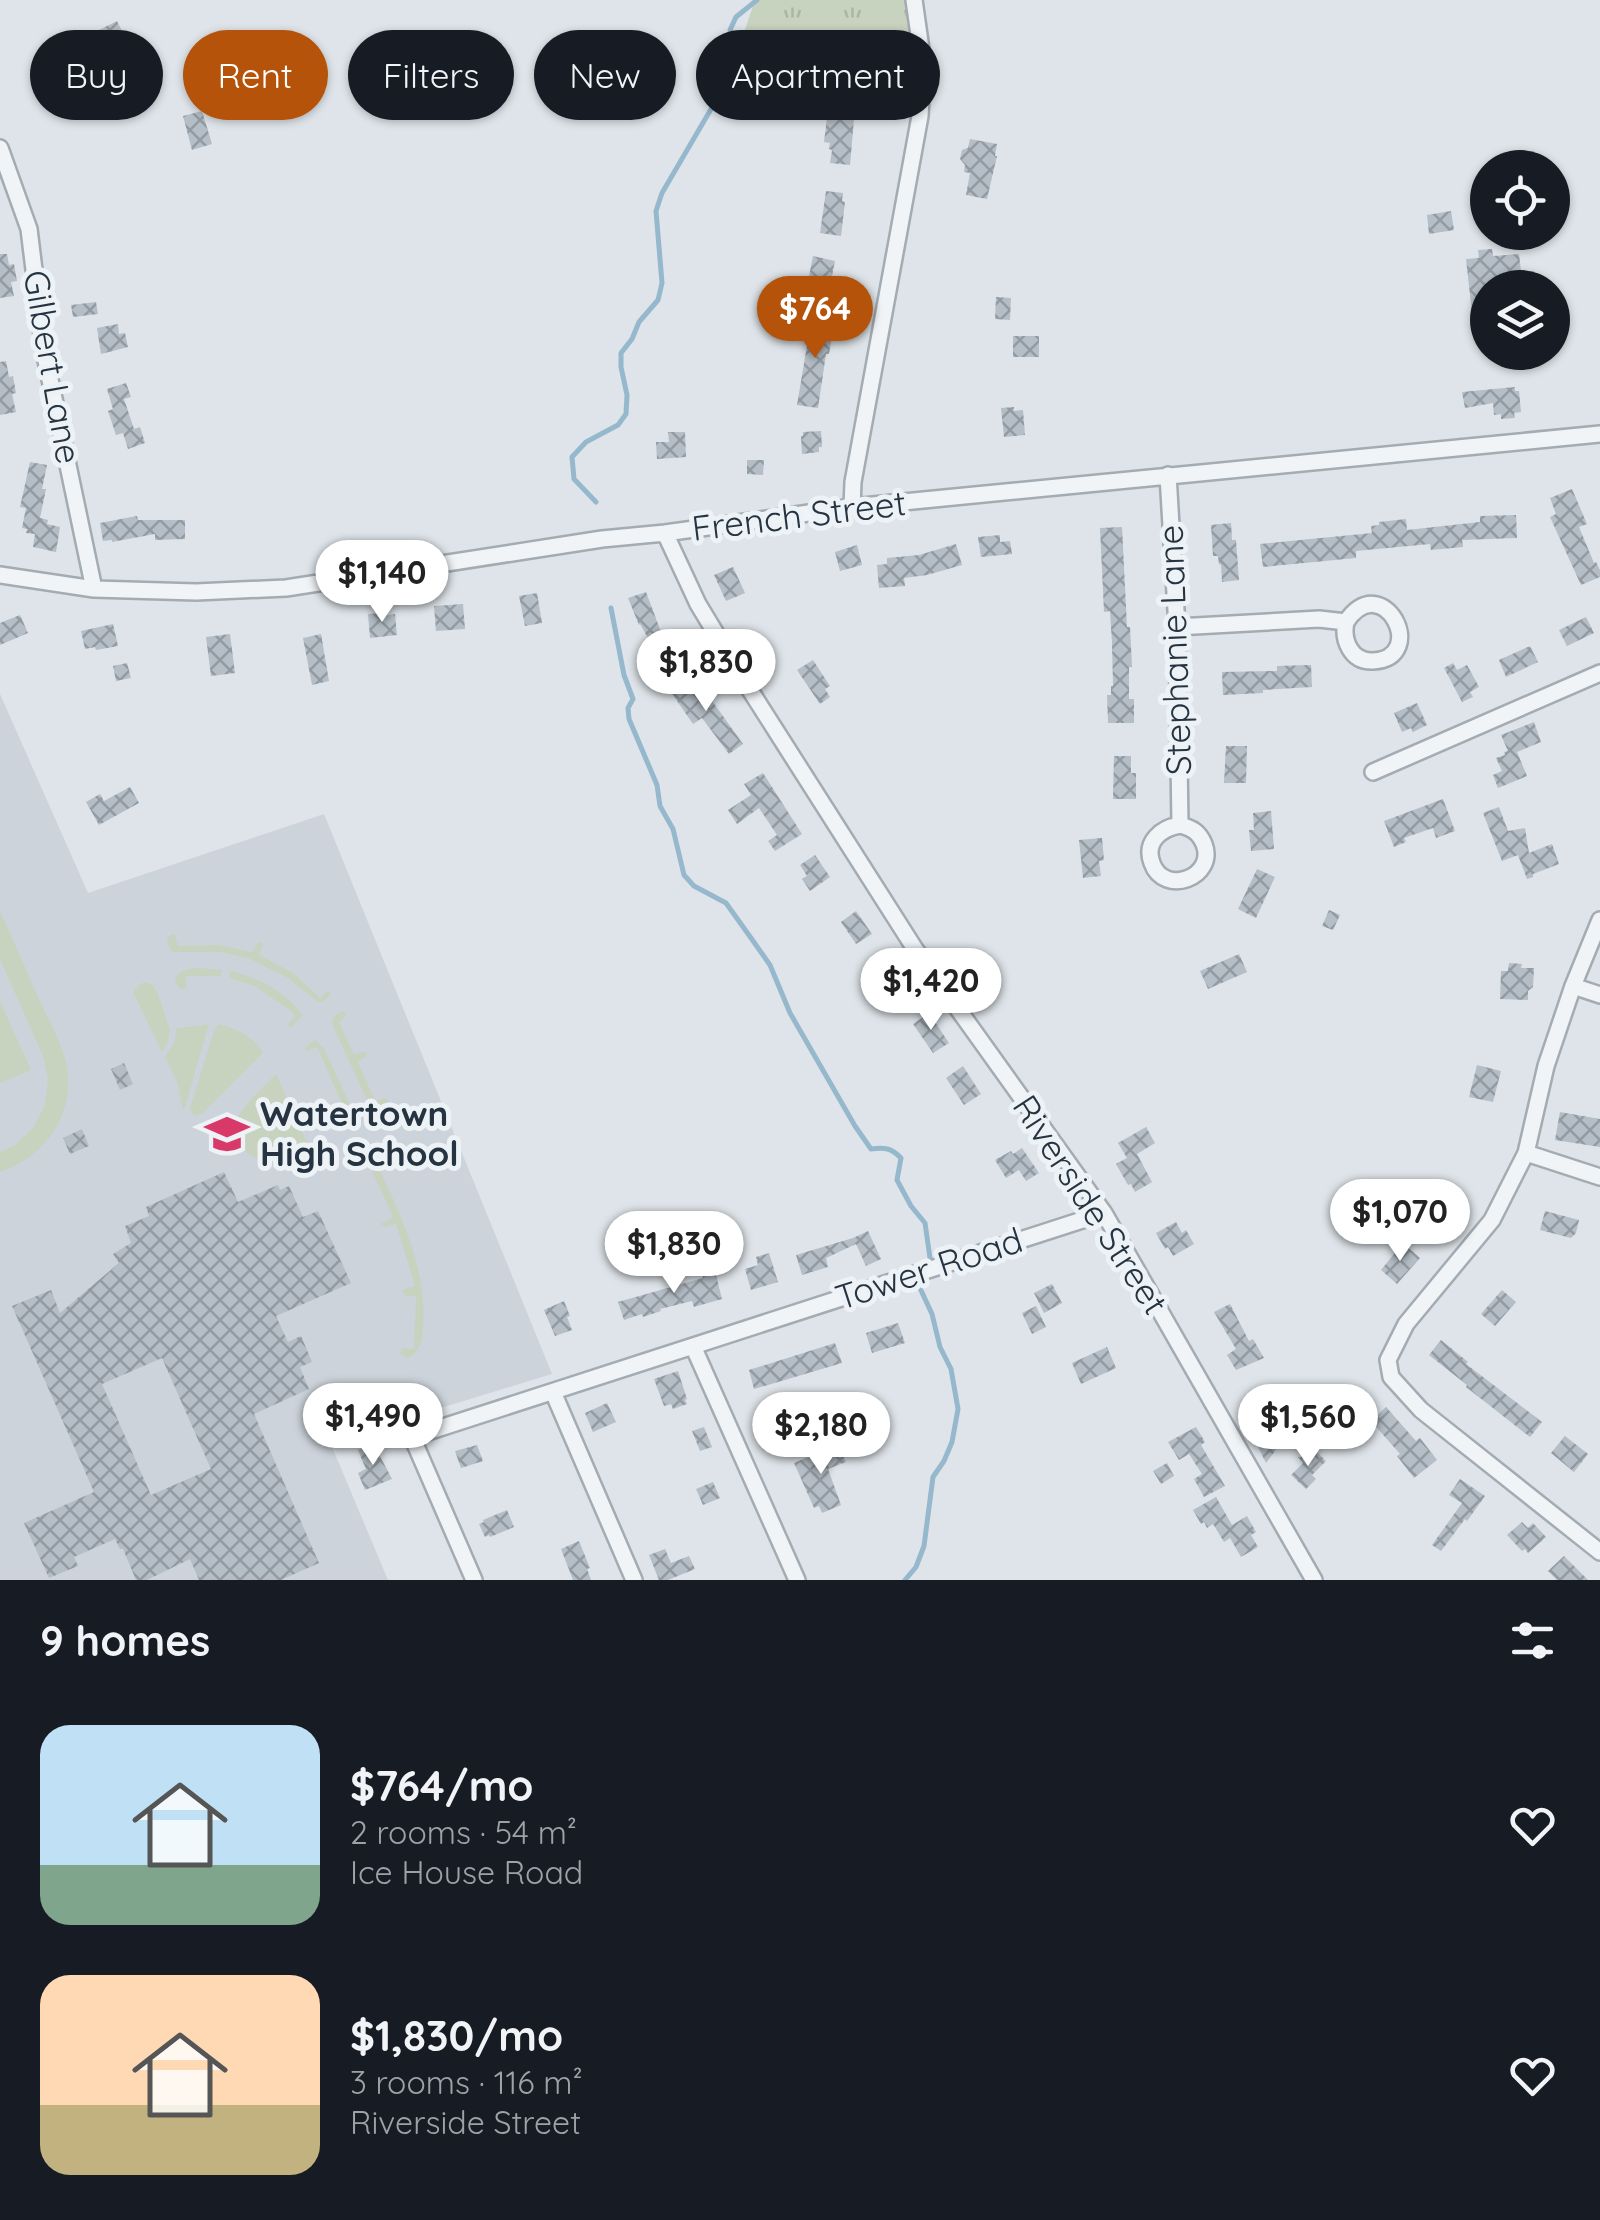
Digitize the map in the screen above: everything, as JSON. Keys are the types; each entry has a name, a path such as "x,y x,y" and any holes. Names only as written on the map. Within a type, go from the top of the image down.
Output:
{"street":[{"path":"852,507 853,482 920,116 923,62 914,0"},
{"name":"Gilbert Lane","path":"0,148 29,230 44,351 94,589"},
{"name":"French Street","path":"0,575 94,589 196,592 286,588 852,507 1600,434"},
{"name":"Stephanie Lane","path":"1168,475 1177,627 1180,825"},
{"name":"Riverside Street","path":"665,533 698,604 729,656 904,933 1104,1213 1314,1580"},
{"path":"1177,627 1318,619 1346,622"},
{"path":"1373,772 1600,674"},
{"path":"1600,920 1546,1066 1526,1153 1492,1220 1406,1324 1388,1360 1391,1377 1421,1410 1600,1552"},
{"path":"1573,986 1600,995"},
{"path":"1526,1153 1600,1178"},
{"name":"Tower Road","path":"474,1580 412,1437 1104,1213"},
{"path":"693,1346 797,1580"},
{"path":"553,1392 634,1580"}],"shaded area":[{"name":"Watertown High School","path":"0,694 88,893 324,814 552,1374 330,1442 388,1580 0,1580"}],"green space":[{"path":"755,0 914,0 918,30 745,30"},
{"path":"0,911 60,1046 68,1080 62,1115 44,1144 31,1156 0,1172 0,1152 15,1145 33,1128 45,1105 48,1080 43,1056 0,959"},
{"path":"173,934 178,946 217,945 253,952 261,942 259,955 293,973 320,998 328,991 331,994 318,1002 288,978 248,958 220,952 172,952 167,943"},
{"path":"199,968 222,970 221,976 186,976 186,988 178,987 175,980 179,974"},
{"path":"230,971 271,987 303,1015 290,1028 288,1024 295,1016 291,1011 255,986 229,978"},
{"path":"146,982 158,994 170,1030 162,1052 133,992"},
{"path":"0,1001 31,1070 0,1083"},
{"path":"343,1011 347,1015 339,1022 354,1055 365,1051 367,1055 358,1062 375,1101 386,1098 389,1102 378,1111 371,1109 332,1024 334,1016"},
{"path":"209,1024 183,1110 177,1082 165,1057 175,1041 176,1029"},
{"path":"219,1024 245,1034 263,1053 202,1114 195,1116 190,1108"},
{"path":"315,1040 324,1048 354,1113 345,1126 336,1121 347,1115 317,1047 304,1049"},
{"path":"276,1074 307,1143 274,1158 258,1159 235,1139 234,1127 246,1105"},
{"path":"364,1142 398,1210 420,1277 423,1334 419,1347 409,1358 400,1352 403,1348 414,1349 416,1296 405,1296 402,1290 415,1286 396,1224 381,1224 393,1217 362,1149 349,1152"}],"building":[{"path":"117,21 122,30 99,30"},
{"path":"184,120 205,120 212,144 192,150"},
{"path":"827,120 854,120 850,165 830,163 830,143 824,142"},
{"path":"970,139 997,144 987,199 966,195 970,173 964,172 965,165 960,159"},
{"path":"826,191 843,193 841,236 820,233"},
{"path":"1451,211 1454,230 1429,234 1427,215"},
{"path":"1478,250 1492,250 1493,256 1519,254 1521,270 1470,270 1470,295 1466,259 1479,258"},
{"path":"0,254 7,254 9,265 14,264 14,296 0,298"},
{"path":"813,256 835,261 828,296 806,291"},
{"path":"996,297 1011,298 1010,320 995,319"},
{"path":"96,302 98,314 73,317 71,305"},
{"path":"812,316 835,320 818,408 797,405"},
{"path":"118,324 119,334 125,333 128,347 101,354 97,328"},
{"path":"1013,336 1039,336 1039,357 1013,357"},
{"path":"6,361 9,377 13,376 16,412 0,415 0,362"},
{"path":"126,383 131,397 124,399 134,429 140,427 145,443 128,449 123,433 116,435 108,411 113,409 107,389"},
{"path":"1515,387 1521,412 1514,413 1515,418 1494,415 1493,403 1465,408 1462,392"},
{"path":"1014,407 1014,411 1023,410 1025,435 1004,437 1001,408"},
{"path":"821,431 819,452 802,454 803,432"},
{"path":"668,432 685,432 686,457 657,459 656,442 669,442"},
{"path":"747,460 764,460 763,475 747,474"},
{"path":"30,462 47,465 40,518 60,527 56,552 33,547 35,534 22,528 26,508 20,507"},
{"path":"1572,489 1587,524 1579,527 1600,570 1600,577 1581,585 1550,517 1556,514 1550,498"},
{"path":"1516,515 1517,538 1462,540 1463,547 1431,550 1430,544 1356,551 1356,558 1263,567 1260,544 1372,533 1371,526 1379,522 1406,519 1407,530 1480,522 1480,516"},
{"path":"137,516 138,520 185,520 185,539 155,540 155,534 103,541 100,523"},
{"path":"1231,523 1239,580 1222,582 1218,556 1213,556 1211,525"},
{"path":"1122,527 1132,667 1129,699 1134,699 1134,723 1108,723 1107,695 1111,695 1113,686 1112,643 1110,611 1104,612 1100,528"},
{"path":"1000,535 1000,542 1010,541 1012,554 981,557 978,537"},
{"path":"956,544 962,565 904,578 905,586 879,588 877,565 887,564 887,558 919,555"},
{"path":"857,545 862,565 840,571 835,552"},
{"path":"733,567 745,593 726,601 714,575"},
{"path":"646,592 661,632 665,630 679,655 663,664 628,598"},
{"path":"537,593 542,623 525,626 519,596"},
{"path":"463,604 465,629 436,631 434,606"},
{"path":"368,614 395,614 397,635 370,638"},
{"path":"20,615 28,633 0,645 0,623"},
{"path":"1586,617 1594,633 1567,646 1559,630"},
{"path":"113,624 118,646 85,649 81,631"},
{"path":"230,634 235,673 211,676 206,637"},
{"path":"321,634 329,681 312,685 303,638"},
{"path":"1530,646 1538,662 1506,677 1499,660"},
{"path":"813,660 830,686 825,689 830,697 820,704 797,670"},
{"path":"127,663 131,678 116,681 113,666"},
{"path":"1453,663 1457,670 1467,665 1479,687 1470,692 1473,697 1462,702 1444,668"},
{"path":"1311,665 1312,687 1223,695 1222,672 1277,671 1277,666"},
{"path":"678,681 686,694 700,684 743,744 729,754 702,718 693,724 668,688"},
{"path":"1417,703 1427,725 1402,732 1394,713"},
{"path":"1534,722 1541,742 1517,752 1527,776 1498,788 1493,775 1502,771 1496,758 1508,751 1501,735"},
{"path":"1226,746 1247,746 1246,783 1224,783"},
{"path":"1114,756 1131,756 1131,773 1136,773 1136,799 1113,799"},
{"path":"763,773 802,834 775,851 768,841 777,835 759,808 737,824 728,810 751,795 744,784"},
{"path":"130,787 139,803 99,825 86,802 100,794 104,801"},
{"path":"1443,799 1455,831 1436,838 1433,828 1404,838 1406,842 1394,847 1384,821"},
{"path":"1499,807 1508,831 1525,828 1529,853 1552,844 1559,864 1527,879 1518,855 1502,861 1483,813"},
{"path":"1271,811 1274,849 1251,851 1249,830 1254,830 1253,813"},
{"path":"1102,838 1101,876 1083,878 1079,840"},
{"path":"815,855 830,877 810,891 802,879 807,876 800,865"},
{"path":"1257,869 1275,877 1256,918 1238,909"},
{"path":"1329,910 1340,915 1333,930 1322,926"},
{"path":"856,911 872,934 856,944 841,922"},
{"path":"1239,954 1247,972 1208,989 1200,971"},
{"path":"1509,963 1534,968 1528,1000 1500,999 1501,971 1508,971"},
{"path":"895,967 912,992 896,1002 879,977"},
{"path":"929,1013 949,1043 933,1053 913,1024"},
{"path":"124,1063 133,1084 120,1090 111,1069"},
{"path":"1477,1065 1501,1071 1493,1102 1469,1097"},
{"path":"963,1066 981,1094 964,1105 946,1078"},
{"path":"1560,1112 1600,1119 1600,1147 1555,1140"},
{"path":"1146,1127 1155,1143 1137,1154 1152,1182 1135,1192 1116,1164 1127,1158 1118,1143"},
{"path":"82,1129 89,1146 70,1154 63,1138"},
{"path":"1022,1148 1039,1173 1026,1181 1019,1170 1006,1178 995,1160"},
{"path":"224,1172 238,1202 278,1185 280,1190 289,1186 303,1217 318,1211 351,1283 276,1316 288,1342 301,1336 312,1362 300,1367 309,1389 254,1414 319,1563 281,1580 199,1580 190,1559 147,1580 136,1580 115,1539 74,1557 78,1566 49,1578 24,1523 94,1492 12,1306 51,1290 60,1313 119,1263 113,1254 131,1243 125,1226 149,1216 146,1207","holes":["162,1358 211,1469 151,1495 102,1384"]},
{"path":"1545,1211 1579,1220 1576,1233 1571,1238 1540,1230"},
{"path":"1176,1222 1194,1244 1173,1256 1156,1233"},
{"path":"868,1231 881,1259 866,1266 856,1244 826,1258 828,1267 802,1275 796,1255"},
{"path":"1403,1243 1420,1258 1397,1284 1381,1270"},
{"path":"769,1253 778,1282 751,1290 745,1269 758,1265 756,1257"},
{"path":"714,1267 722,1299 694,1307 692,1301 624,1320 618,1302 703,1278 701,1270"},
{"path":"1052,1284 1062,1303 1044,1313 1034,1293"},
{"path":"1502,1290 1516,1302 1495,1326 1481,1314"},
{"path":"564,1301 572,1330 555,1336 544,1310"},
{"path":"1230,1304 1249,1341 1253,1339 1264,1358 1236,1370 1227,1355 1236,1349 1214,1312"},
{"path":"1036,1306 1046,1327 1032,1334 1022,1313"},
{"path":"898,1323 905,1343 872,1353 866,1333"},
{"path":"1441,1340 1542,1422 1530,1437 1429,1355"},
{"path":"835,1343 842,1363 754,1389 749,1370"},
{"path":"1107,1347 1116,1368 1081,1384 1072,1363"},
{"path":"678,1371 687,1404 673,1409 671,1404 664,1406 654,1379"},
{"path":"1289,1386 1302,1409 1272,1426 1259,1403"},
{"path":"607,1403 616,1422 593,1432 585,1413"},
{"path":"338,1407 346,1422 324,1432 317,1416"},
{"path":"1386,1407 1416,1441 1420,1438 1437,1460 1414,1478 1397,1456 1400,1454 1371,1421"},
{"path":"704,1427 712,1447 700,1451 692,1431"},
{"path":"1196,1427 1205,1442 1201,1445 1225,1486 1204,1497 1194,1479 1202,1474 1189,1454 1179,1460 1168,1442"},
{"path":"1269,1435 1278,1447 1266,1463 1258,1447 1259,1441"},
{"path":"1565,1436 1588,1454 1574,1472 1551,1453"},
{"path":"373,1443 392,1479 365,1490 358,1473 366,1469 358,1450"},
{"path":"839,1444 846,1462 828,1469 841,1505 822,1513 819,1506 814,1508 794,1463"},
{"path":"477,1445 483,1461 461,1468 455,1451"},
{"path":"1315,1450 1326,1461 1312,1475 1316,1479 1306,1489 1291,1475 1303,1463 1298,1457"},
{"path":"1167,1463 1174,1476 1161,1484 1153,1471"},
{"path":"1460,1479 1485,1496 1441,1551 1432,1545 1462,1503 1449,1495"},
{"path":"713,1482 720,1498 703,1505 696,1489"},
{"path":"1216,1497 1232,1525 1247,1516 1256,1532 1251,1535 1258,1547 1241,1557 1230,1538 1224,1542 1213,1524 1207,1528 1204,1522 1201,1524 1193,1510"},
{"path":"507,1510 514,1527 485,1537 479,1524"},
{"path":"1522,1522 1528,1528 1533,1523 1546,1537 1528,1553 1507,1535"},
{"path":"579,1541 591,1580 573,1580 561,1549"},
{"path":"665,1549 671,1563 689,1556 695,1569 659,1580 649,1555"},
{"path":"1564,1556 1588,1580 1557,1580 1548,1571"}],"waterway":[{"path":"596,502 574,479 572,457 586,442 618,425 626,414 621,353 658,300 662,283 656,211 662,193 728,80 734,43 730,30 736,17 757,0"},
{"path":"611,608 624,675 633,699 628,708 629,719 657,785 660,806 673,829 684,875 694,886 726,903 770,965 790,1013 871,1149 888,1149 901,1158 897,1180 925,1223 930,1258"},
{"path":"905,1580 916,1567 924,1546 933,1477 952,1442 958,1409 951,1369 919,1286"}],"place":[{"name":"Watertown High School","path":"227,1134"}]}
